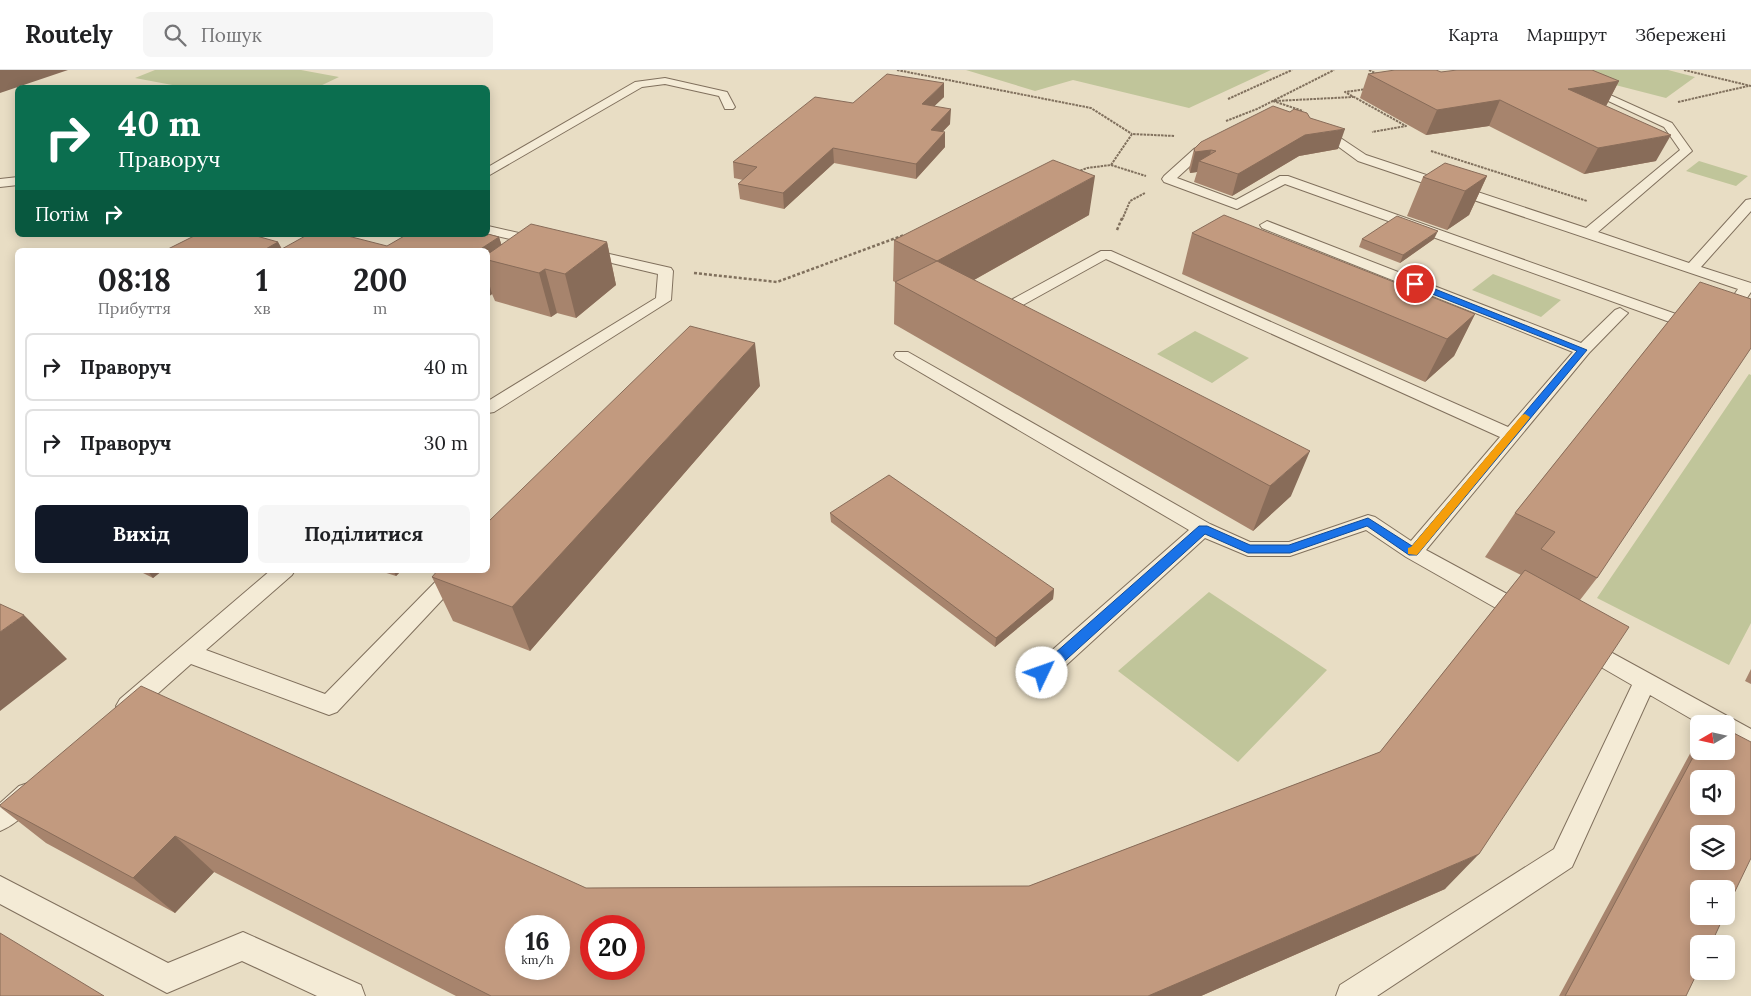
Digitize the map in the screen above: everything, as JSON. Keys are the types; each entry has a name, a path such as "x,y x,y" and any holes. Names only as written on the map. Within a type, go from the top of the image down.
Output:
{"lane":[{"path":"1546,70 1668,124 1686,150 1588,234"},
{"path":"490,171 639,84 665,81 724,94 729,107"},
{"path":"1224,129 1168,178 1237,206 1284,179 1707,330"},
{"path":"1306,129 1332,137 1362,158 1749,287 1722,326"},
{"path":"0,183 15,181"},
{"path":"1692,268 1751,203"},
{"path":"1267,225 1583,350"},
{"path":"490,230 553,245"},
{"path":"490,407 663,300 666,270 572,249"},
{"path":"1018,302 1106,254 1510,435"},
{"path":"1413,552 1583,350 1620,312"},
{"path":"902,355 1203,529 1248,549 1290,549 1368,522 1413,552 1542,624"},
{"path":"1042,673 1203,529"},
{"path":"108,724 281,573"},
{"path":"188,653 329,705 457,573"},
{"path":"1568,638 1705,715"},
{"path":"1352,996 1563,858 1645,681"},
{"path":"1735,732 1751,741"},
{"path":"0,819 43,781"},
{"path":"0,889 167,978 243,946 350,996"}],"path":[{"path":"898,70 1091,108 1132,134 1176,136"},
{"path":"1228,99 1292,70"},
{"path":"1224,129 1273,101 1334,70"},
{"path":"1369,70 1382,77"},
{"path":"1684,70 1750,86"},
{"path":"1639,111 1750,86"},
{"path":"1371,88 1346,92 1406,126 1371,132 1380,135"},
{"path":"1273,101 1354,97"},
{"path":"1273,101 1308,112"},
{"path":"1111,165 1132,134"},
{"path":"1428,150 1616,210"},
{"path":"1069,174 1087,168 1111,165 1142,176"},
{"path":"1106,254 1130,201"},
{"path":"666,270 777,282 905,235"}],"green space":[{"path":"155,70 301,70 339,77 322,85 172,85 135,78"},
{"path":"966,70 1271,70 1189,108 1073,80 1035,91"},
{"path":"1557,70 1668,70 1695,77 1666,98"},
{"path":"1699,161 1748,176 1736,186 1686,171"},
{"path":"1493,274 1561,300 1541,317 1472,290"},
{"path":"1195,331 1249,358 1212,383 1157,354"},
{"path":"1749,374 1751,375 1751,623 1729,665 1597,598"},
{"path":"1209,592 1327,670 1238,762 1118,671"}],"building":[{"path":"1395,70 1436,70 1441,72 1457,70 1592,70 1619,81 1568,89 1671,135 1598,148 1500,100 1437,110 1368,74"},
{"path":"887,74 944,83 922,104 951,109 931,130 945,132 916,164 833,148 783,193 738,184 757,167 733,162 815,97 853,103"},
{"path":"1273,106 1290,112 1294,109 1307,113 1310,118 1345,129 1305,135 1238,174 1199,161 1216,151 1195,152 1194,149 1201,142"},
{"path":"1053,160 1095,176 937,261 894,240"},
{"path":"1445,163 1487,176 1465,191 1423,177"},
{"path":"1224,215 1475,314 1447,339 1192,233"},
{"path":"1397,216 1438,231 1403,255 1362,239"},
{"path":"531,224 607,242 565,274 545,269 539,273 490,261 490,253"},
{"path":"490,235 499,237 482,248 284,248 303,237 352,237 387,246 403,237 490,237"},
{"path":"192,237 260,237 278,242 268,248 170,248"},
{"path":"937,261 1310,451 1270,486 895,282"},
{"path":"1700,282 1751,299 1751,348 1597,578 1541,549 1555,532 1515,513"},
{"path":"690,326 755,343 512,607 432,577 435,573 490,573 490,520"},
{"path":"889,475 1054,589 996,638 830,513"},
{"path":"1525,570 1629,627 1479,854 1148,996 491,996 175,836 133,878 0,805 141,686 586,888 1029,886 1380,752"},
{"path":"0,604 24,615 0,632"},
{"path":"1735,734 1751,742 1751,858 1735,891 1735,880 1690,880 1690,925 1720,925 1715,935 1690,935 1690,980 1694,980 1686,996 1565,996 1691,760 1735,760"},
{"path":"0,933 104,996 0,996"}],"slow traffic":[{"path":"1412,551 1525,417"}],"route":[{"path":"1042,673 1203,529 1248,549 1290,549 1368,522 1413,552 1583,350 1415,284"}]}
